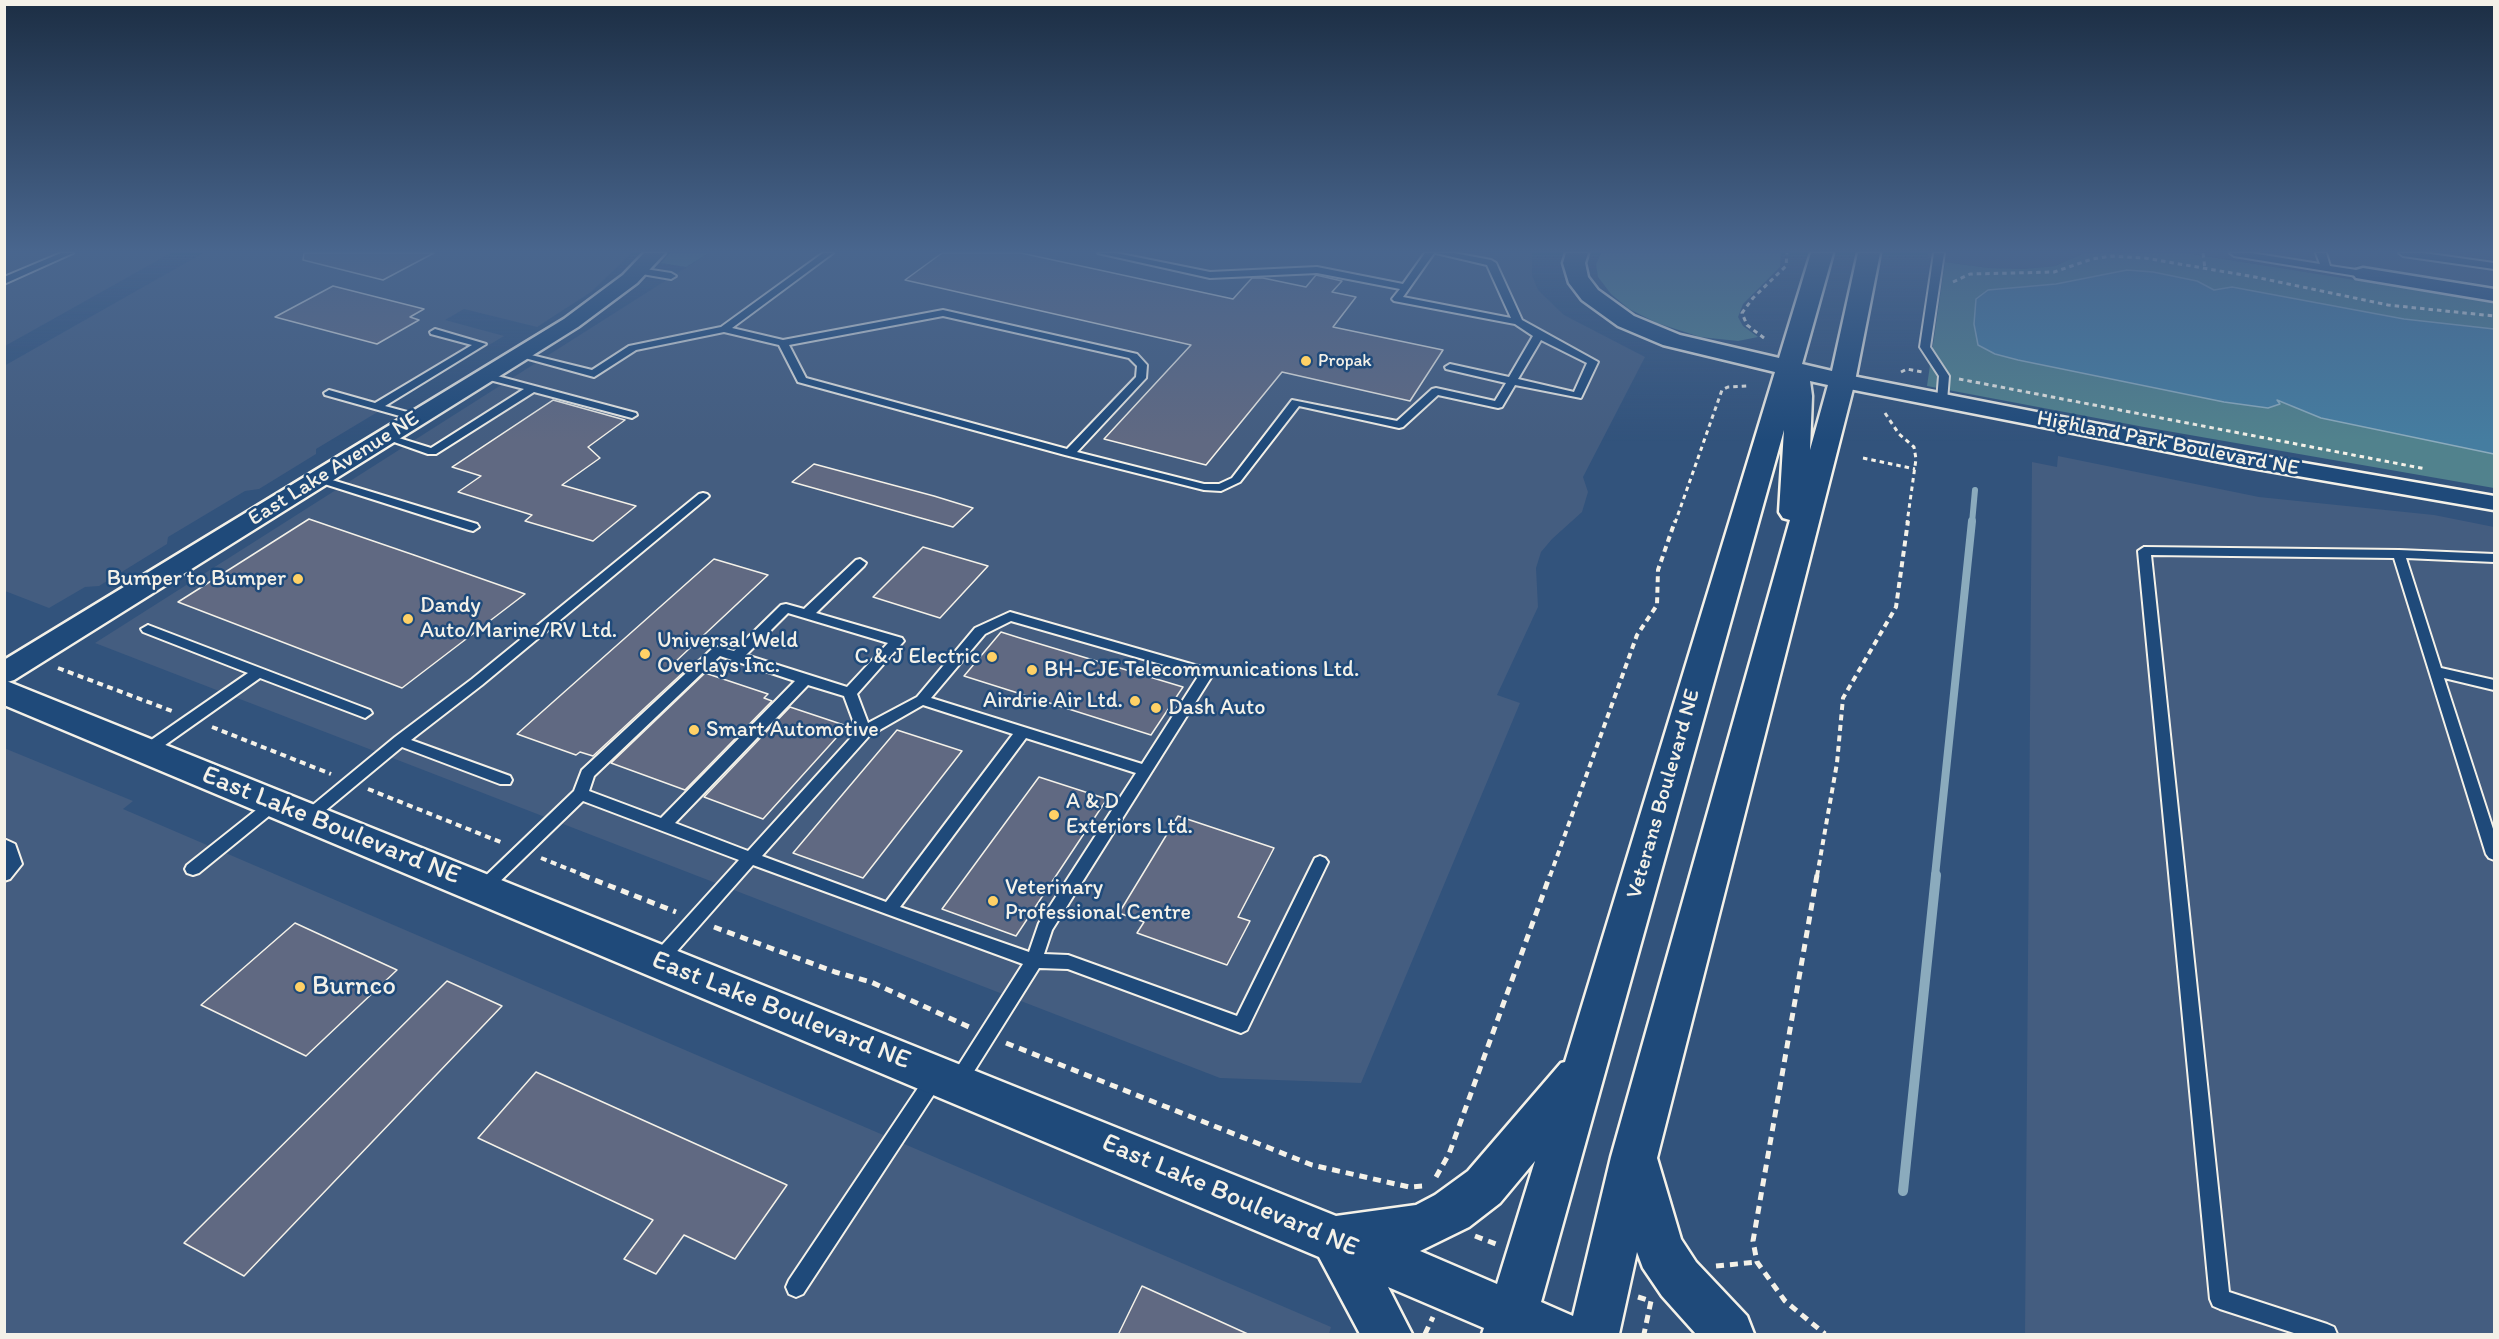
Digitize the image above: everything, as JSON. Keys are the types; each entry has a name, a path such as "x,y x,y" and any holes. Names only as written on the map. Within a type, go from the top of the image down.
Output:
{"main road":[{"path":"1618,315 1626,321 1672,340 1842,381"},
{"name":"Veterans Boulevard NE","path":"1525,1328 1584,1066 1803,315"},
{"path":"1594,1335 1634,1157 1842,381 1856,315"},
{"path":"1788,367 1799,383 1790,576"},
{"name":"East Lake Boulevard NE","path":"4,692 1336,1240 1525,1328"},
{"path":"1387,1335 1336,1240 1421,1228 1452,1211 1484,1187 1584,1066"},
{"path":"1634,1157 1660,1251 1679,1279 1729,1335"}],"street":[{"name":"East Lake Avenue NE","path":"4,673 581,315"},
{"name":"Highland Park Boulevard NE","path":"1842,381 2246,460 2494,503"}],"lane":[{"path":"519,355 594,374 633,348 724,329 743,315"},
{"path":"724,329 783,343 925,315"},
{"path":"958,315 1133,356 1142,365 1141,378 1069,453"},
{"path":"1449,367 1577,396 1593,362 1518,322 1484,315"},
{"path":"1515,315 1518,322"},
{"path":"1930,315 1925,347 1944,376 1942,401"},
{"path":"376,406 481,344 435,332"},
{"path":"783,343 802,380 1069,453 1204,487 1221,488 1236,480 1296,402 1399,425 1436,391 1498,405 1539,335"},
{"path":"486,375 632,415"},
{"path":"386,437 432,452 532,388"},
{"path":"329,393 418,418"},
{"path":"319,479 473,527"},
{"path":"193,869 292,810 400,741 477,682 703,496"},
{"path":"2326,1335 2220,1299 2144,551 2399,554 2494,558"},
{"path":"2399,554 2494,854"},
{"path":"807,614 860,563"},
{"path":"736,657 786,608 897,641 850,693"},
{"path":"658,961 864,732 922,700 980,631 1010,616 1207,673 1045,928 1034,962 796,1287"},
{"path":"148,629 365,713"},
{"path":"483,888 581,794 587,774 718,651 850,693"},
{"path":"2435,671 2494,685"},
{"path":"146,751 259,672"},
{"path":"664,825 805,679"},
{"path":"850,693 864,732"},
{"path":"922,700 1145,770"},
{"path":"889,910 1023,731"},
{"path":"400,741 505,780"},
{"path":"581,794 1034,962 1068,962 1241,1025 1320,862"},
{"path":"4,845 10,848 14,864 4,875"}],"path":[{"path":"1743,315 1747,325 1764,338"},
{"path":"1893,377 1907,369 2436,471"},
{"path":"1432,1183 1449,1154 1637,635 1657,605 1658,570 1722,390 1728,387 1748,386"},
{"path":"1825,1335 1785,1300 1756,1262 1753,1241 1837,763 1843,698 1896,607 1916,459 1914,447 1899,434 1885,413"},
{"path":"1863,458 1915,469"},
{"path":"1712,1266 1756,1262"}],"shaded area":[{"path":"5,315 59,315 5,346"},
{"path":"93,315 453,315 445,320 504,336 316,449 316,454 259,489 245,491 168,537 167,544 99,586 85,587 49,608 5,591 4,366"},
{"path":"490,315 555,315 537,327"},
{"path":"611,315 1565,315 1645,357 1583,477 1588,492 1582,512 1541,552 1536,568 1538,607 1497,695 1520,703 1361,1083 1220,1078 95,643"},
{"path":"1975,315 2385,315 2494,329 2494,454 2321,418 2277,400 2280,404 2268,408 2224,402 2018,360 1995,354 1978,345"},
{"path":"2058,456 2259,497 2434,515 2494,527 2494,1334 2025,1334 2032,462 2057,467"},
{"path":"4,748 133,801 123,809 1331,1327 1329,1334 5,1334"}],"green space":[{"path":"1642,315 1739,315 1743,326 1758,337 1738,341 1700,337 1657,323"},
{"path":"1937,315 2494,315 2494,488 2144,427 1927,386"}],"building":[{"path":"413,315 410,317 419,320 377,344 275,317"},
{"name":"Propak","path":"1061,315 1342,315 1333,327 1443,350 1410,401 1282,372 1206,465 1104,439 1191,345"},
{"path":"553,400 625,420 588,447 600,458 562,485 636,506 593,541 525,521 532,515 458,492 481,476 452,467"},
{"path":"814,464 973,508 953,527 792,482"},
{"path":"309,519 525,594 402,688 178,602"},
{"path":"923,547 988,566 940,618 873,597"},
{"name":"Universal Weld Overlays Inc.","path":"714,559 768,575 674,663 688,668 593,756 580,752 576,755 517,734"},
{"path":"1001,632 1183,687 1151,735 964,676"},
{"name":"Smart Automotive","path":"705,673 768,694 764,698 772,701 685,790 611,763"},
{"path":"790,707 847,726 763,819 704,797"},
{"path":"897,730 962,751 863,878 793,853"},
{"path":"1039,777 1107,799 1016,936 942,909"},
{"path":"1178,816 1274,848 1238,917 1250,921 1227,965 1137,933 1144,922 1119,913"},
{"name":"Burnco","path":"295,923 397,970 306,1056 201,1005"},
{"path":"447,981 502,1006 244,1276 184,1243"},
{"path":"536,1072 787,1185 735,1259 684,1235 656,1274 624,1259 653,1220 478,1138"},
{"path":"1142,1286 1250,1335 1118,1335"}],"waterway":[{"path":"1972,523 1975,490"},
{"path":"1935,876 1972,521"},
{"path":"1903,1191 1936,875"}],"place":[{"name":"Propak","path":"1306,361"},
{"name":"Bumper to Bumper","path":"298,579"},
{"name":"Dandy Auto/Marine/RV Ltd.","path":"408,619"},
{"name":"Universal Weld Overlays Inc.","path":"645,654"},
{"name":"C & J Electric","path":"992,657"},
{"name":"BH-CJE Telecommunications Ltd.","path":"1032,670"},
{"name":"Airdrie Air Ltd.","path":"1135,701"},
{"name":"Dash Auto","path":"1156,708"},
{"name":"Smart Automotive","path":"694,730"},
{"name":"A & D Exteriors Ltd.","path":"1054,815"},
{"name":"Veterinary Professional Centre","path":"993,901"},
{"name":"Burnco","path":"300,987"}]}
